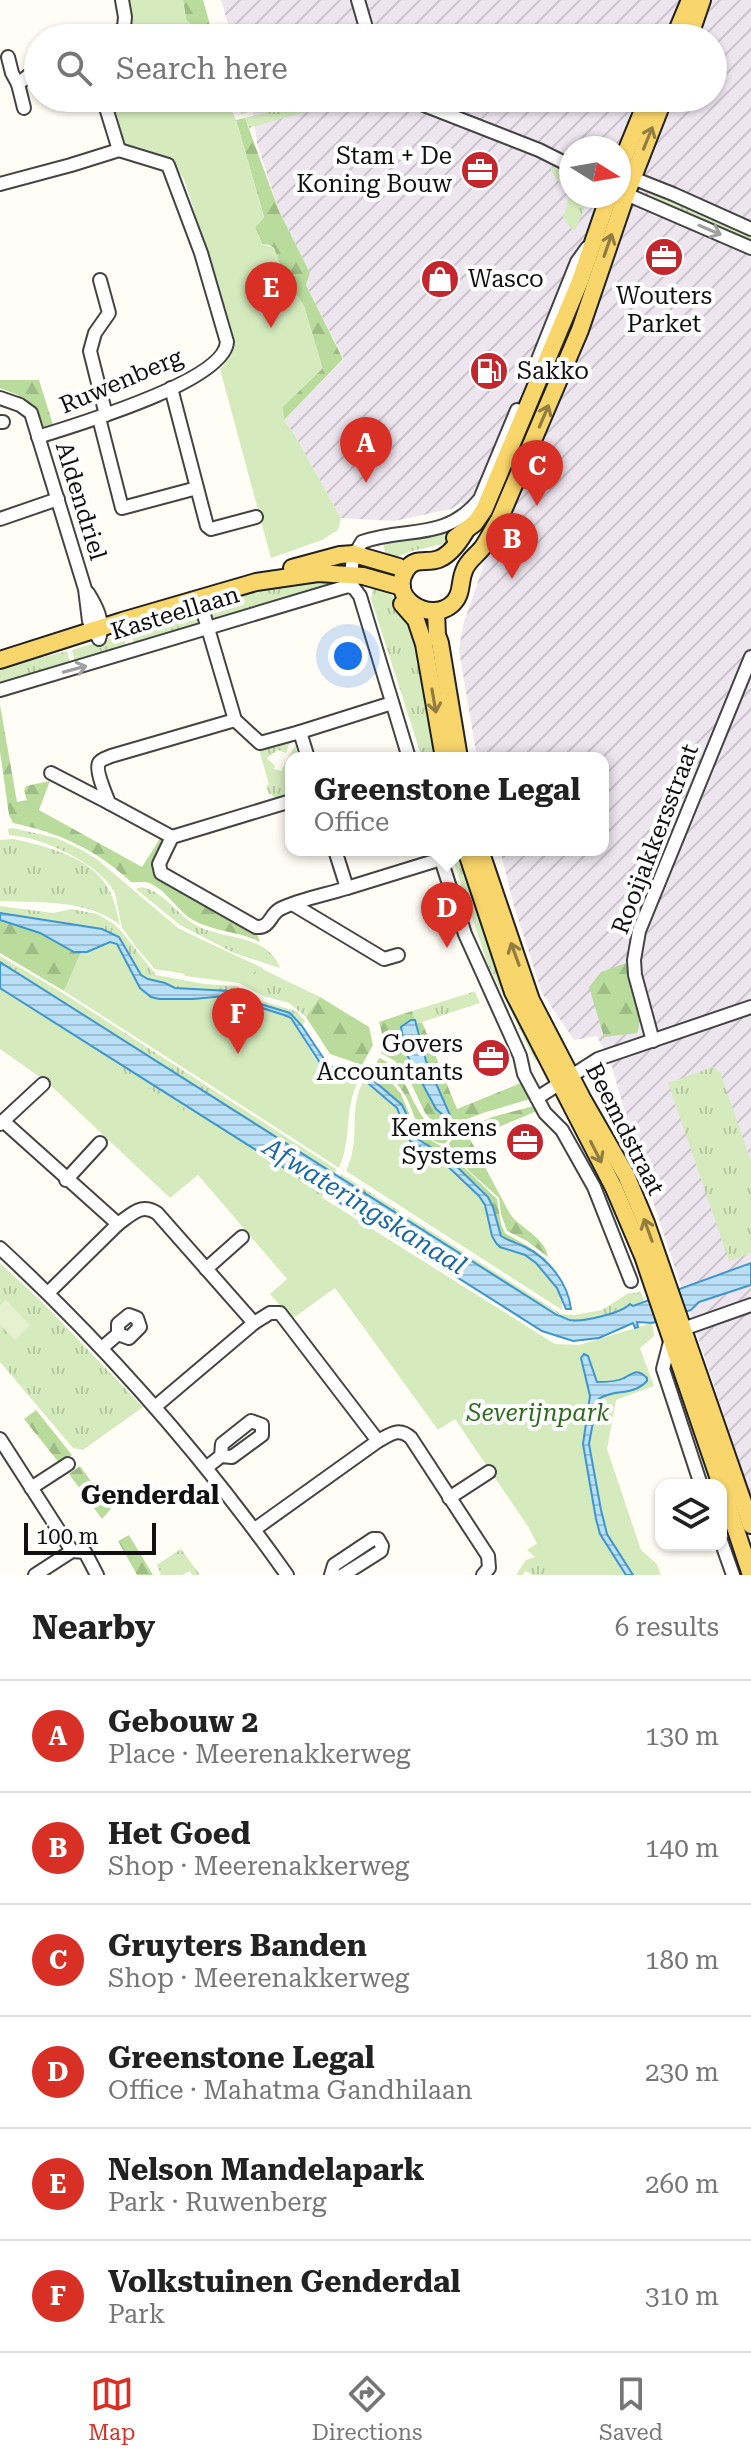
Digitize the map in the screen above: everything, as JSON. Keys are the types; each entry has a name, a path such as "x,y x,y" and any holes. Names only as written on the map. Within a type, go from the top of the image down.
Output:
{"main road":[{"path":"680,24 690,0"},
{"path":"694,24 702,0"},
{"path":"631,149 643,112"},
{"path":"631,158 656,112"},
{"path":"398,586 412,563 438,555 460,540 484,510 580,281 595,236 610,208"},
{"path":"458,752 432,644 416,620 452,593 458,574 480,551 513,489 580,330 614,208"},
{"name":"Kasteellaan","path":"256,582 278,571 340,555 354,554 399,567"},
{"path":"428,611 401,603 399,567 415,554 438,555 458,574"},
{"name":"Kasteellaan","path":"0,660 256,582 318,573 368,577 398,586"},
{"path":"428,611 437,635 432,644 443,752"},
{"name":"Beemdstraat","path":"468,856 513,992 626,1175 742,1526 751,1575"},
{"name":"Beemdstraat","path":"482,856 531,1000 565,1080"},
{"name":"Beemdstraat","path":"674,1326 719,1479"},
{"name":"Beemdstraat","path":"727,1497 742,1526"}],"street":[{"path":"122,0 124,24"},
{"path":"358,0 365,24"},
{"path":"8,57 24,108"},
{"path":"18,84 24,79"},
{"path":"0,184 119,150 107,112"},
{"path":"442,112 559,160"},
{"name":"Ruwenberg","path":"38,437 102,417 171,388 217,362 227,342 202,256 172,172 161,161 119,150"},
{"path":"539,150 559,155"},
{"path":"631,176 751,229"},
{"path":"631,199 751,248"},
{"path":"351,575 354,554 365,541 450,524 470,511 480,499 577,262 595,236"},
{"path":"100,280 109,313 95,333 90,357 122,508 197,488"},
{"path":"171,388 207,526 211,529 256,517"},
{"name":"Aldendriel","path":"0,398 20,405 31,413 85,589 94,603 98,632"},
{"path":"0,519 58,499"},
{"name":"Kasteellaan","path":"0,690 340,587 354,588 360,596 392,703"},
{"path":"199,598 235,720 260,743 392,703 407,752"},
{"name":"Rooijakkersstraat","path":"653,1041 635,975 639,931 751,657"},
{"path":"109,803 98,771 101,760 235,720"},
{"path":"300,732 306,752"},
{"path":"51,773 172,837 285,803"},
{"path":"172,837 159,864 161,873 262,928 267,926 276,911 436,856"},
{"path":"337,856 347,888"},
{"path":"439,856 465,934 520,1056 524,1074 545,1113 562,1130 594,1187 631,1281"},
{"path":"294,905 384,959 398,955"},
{"path":"565,1080 598,1059 751,1007"},
{"name":"Beemdstraat","path":"537,1098 565,1080"},
{"path":"43,1084 2,1122 118,1224"},
{"path":"66,1180 100,1143"},
{"path":"48,1293 118,1224 139,1209 149,1208 157,1213 254,1323"},
{"path":"206,1269 242,1237"},
{"path":"0,1248 103,1347 156,1406 207,1467 287,1575"},
{"path":"674,1326 751,1305"},
{"path":"156,1406 254,1323 270,1313 280,1313 378,1441"},
{"name":"Beemdstraat","path":"674,1326 663,1369 699,1479"},
{"path":"103,1347 118,1334"},
{"path":"255,1529 378,1441 398,1431 411,1438 490,1563 483,1575"},
{"path":"0,1439 72,1551"},
{"path":"207,1467 221,1456"},
{"path":"31,1488 68,1464"},
{"path":"449,1498 489,1472"},
{"path":"331,1575 334,1565 373,1539 378,1539 381,1551 343,1575"},
{"path":"35,1575 72,1551 85,1552 97,1575"},
{"path":"725,1551 733,1575"}],"shaded area":[{"path":"221,0 751,0 751,1497 637,1153 611,1064 597,1036 574,1040 542,993 502,856 609,856 609,752 476,752 459,650 463,625 496,520 461,503 451,509 394,521 341,518 284,420 344,359 306,285 310,273 279,211 257,143 253,112 727,112 727,24 228,24"}],"green space":[{"path":"128,0 183,0 186,20 190,24 127,24 130,13"},
{"path":"183,0 203,0 210,24 190,24 186,20"},
{"path":"113,112 232,112 264,218 255,227 262,244 274,248 289,289 304,306 321,362 322,369 283,407 284,420 341,518 338,530 322,540 271,558 220,369 232,348 230,323 184,179 164,159 122,143"},
{"path":"268,112 305,112 249,128 245,118"},
{"path":"245,118 279,211 310,273 306,285 343,359 284,420 282,407 322,368 304,306 289,289 274,248 262,244 255,227 264,217 236,120"},
{"path":"549,166 559,170 559,181"},
{"path":"653,193 751,234 751,242 650,199"},
{"path":"566,208 584,208 576,229 572,230 563,217"},
{"path":"0,380 39,380 54,428 43,429 18,395 0,388"},
{"path":"462,524 464,526 443,544 389,560 382,558 385,553 383,541 447,530"},
{"path":"318,579 367,580 366,585 361,587 350,582 332,583 225,615 225,618 212,622 208,605 268,587"},
{"path":"374,582 385,586 413,625 438,752 420,752 371,599"},
{"path":"193,605 200,621 198,627 134,645 131,631"},
{"path":"123,634 127,650 75,663 72,650"},
{"path":"67,651 71,665 0,687 0,668"},
{"path":"0,705 17,802 27,800 26,786 50,781 39,810 142,867 161,837 163,844 153,864 158,877 256,931 260,942 201,924 187,916 155,886 147,882 131,882 90,851 46,832 13,823 9,815 0,752"},
{"path":"291,739 286,752 278,750 267,758 275,766 274,769 281,771 285,764 285,796 275,799 269,794 259,750"},
{"path":"8,829 56,838 80,849 98,860 178,928 320,997 306,1017 289,1003 263,996 239,983 155,969 125,930 114,892 104,878 66,852 36,840 9,835"},
{"path":"13,839 53,849 91,868 110,893 120,925 78,907 0,901 0,840"},
{"path":"452,856 464,856 479,918 508,1000 535,1061 487,962"},
{"path":"141,887 159,894 195,925 267,950 280,968 234,953 180,925 136,889"},
{"path":"130,888 180,930 263,968 261,972 256,971 250,976 237,972 230,981 155,969 122,928 116,898"},
{"path":"0,906 53,913 72,909 97,914 122,932 156,975 204,984 237,986 262,1001 296,1011 305,1021 302,1026 290,1013 223,990 175,988 148,979 141,975 123,943 109,932 0,913"},
{"path":"0,920 40,933 81,953 64,991 0,953"},
{"path":"110,942 120,947 140,988 159,999 225,996 284,1015 291,1018 316,1060 332,1075 360,1078 352,1100 346,1145 339,1168 64,991 81,953"},
{"path":"0,956 63,993 336,1169 335,1176 0,962"},
{"path":"626,963 638,1009 637,1033 604,1037 589,987 601,972"},
{"path":"0,988 324,1194 315,1209 0,1011"},
{"path":"475,992 480,1003 416,1024 412,1011"},
{"name":"Severijnpark","path":"0,995 555,1344 579,1345 652,1323 654,1336 640,1348 654,1386 616,1400 607,1449 641,1550 657,1564 661,1575 552,1575 529,1528 455,1419 438,1430 335,1288 292,1319 270,1294 287,1279 198,1175 170,1198 47,1082 0,1049"},
{"path":"320,997 369,1027 373,1045 362,1065 330,1054 306,1017"},
{"path":"412,1011 415,1020 411,1020 409,1061 439,1113 447,1116 450,1113 426,1061 416,1024 422,1022 457,1109 521,1083 530,1099 449,1126 435,1124 425,1113 409,1079 395,1061 381,1053 383,1037 379,1022"},
{"path":"379,1058 391,1065 400,1076 430,1124 441,1130 455,1130 445,1144 434,1141 421,1131 403,1092 376,1064"},
{"path":"371,1066 401,1094 417,1132 444,1148 497,1199 505,1233 547,1260 501,1236 493,1207 482,1190 447,1158 416,1138 409,1128 402,1105 366,1074"},
{"path":"713,1067 720,1072 751,1161 751,1253 729,1261 668,1083"},
{"path":"364,1080 397,1108 410,1141 440,1159 479,1196 485,1205 496,1243 526,1256 538,1265 556,1288 562,1310 346,1171 353,1147 356,1102"},
{"path":"534,1106 537,1111 470,1139 510,1214 543,1244 548,1257 507,1231 499,1198 447,1146 458,1132 492,1117"},
{"path":"341,1174 561,1314 602,1310 627,1294 641,1292 644,1301 596,1318 566,1318 339,1178"},
{"path":"0,1263 143,1407 83,1450 73,1448 0,1362"},
{"path":"6,1300 30,1325 15,1340 0,1325 0,1305"},
{"path":"36,1410 72,1455 60,1464 24,1419"},
{"path":"80,1466 111,1509 102,1519 69,1474"},
{"path":"129,1535 153,1575 137,1575 118,1541"},
{"path":"536,1544 576,1563 581,1575 533,1575 525,1571 523,1575 516,1575 526,1560 535,1557 527,1550"},
{"path":"181,1549 200,1575 192,1575 190,1571 182,1575 161,1575 157,1565"}],"water":[{"path":"0,913 102,929 119,937 141,975 148,979 175,988 230,991 290,1013 328,1065 366,1074 402,1105 409,1128 416,1138 448,1158 488,1197 501,1236 534,1252 556,1273 566,1290 571,1309 566,1309 557,1288 536,1263 496,1243 485,1205 479,1196 440,1159 410,1141 397,1108 363,1079 332,1075 324,1069 291,1018 225,996 193,999 151,997 140,988 117,944 110,942 87,952 74,952 40,933 0,920"},
{"name":"Afwateringskanaal","path":"0,962 557,1315 570,1320 601,1316 751,1263 751,1285 699,1302 691,1310 652,1323 637,1322 638,1327 635,1328 633,1323 599,1338 573,1341 542,1331 0,988"},
{"path":"415,1020 426,1061 450,1115 443,1115 436,1109 405,1051 401,1027"},
{"path":"584,1354 588,1356 597,1382 611,1382 636,1372 647,1378 635,1389 597,1400 589,1444 607,1534 633,1575 626,1575 600,1534 596,1519 583,1444 590,1396 581,1358"}],"place":[{"name":"Stam + De Koning Bouw","path":"480,170"},
{"name":"Wouters Parket","path":"664,257"},
{"name":"Wasco","path":"440,279"},
{"name":"Nelson Mandelapark","path":"271,328"},
{"name":"Sakko","path":"489,371"},
{"name":"Gebouw 2","path":"366,483"},
{"name":"Gruyters Banden","path":"537,506"},
{"name":"Het Goed","path":"512,579"},
{"name":"Greenstone Legal","path":"447,948"},
{"name":"Volkstuinen Genderdal","path":"238,1054"},
{"name":"Govers Accountants","path":"491,1058"},
{"name":"Kemkens Systems","path":"525,1142"}],"district":[{"name":"Genderdal","path":"150,1495"}]}
